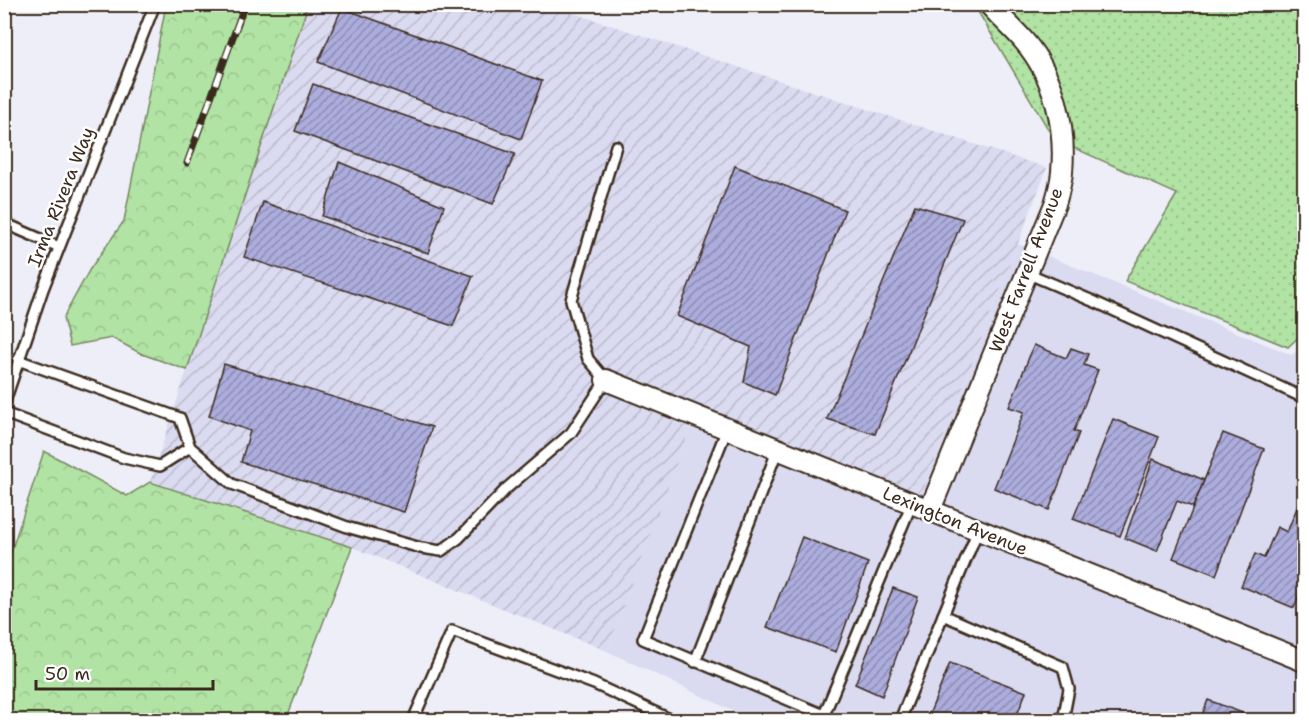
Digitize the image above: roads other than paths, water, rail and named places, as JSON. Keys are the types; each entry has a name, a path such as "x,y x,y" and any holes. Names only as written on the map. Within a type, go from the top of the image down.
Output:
{"street":[{"name":"West Farrell Avenue","path":"921,507 1027,273 1055,204 1062,174 1063,138 1056,102 1044,71 1025,42 989,4"},
{"name":"Lexington Avenue","path":"606,380 978,530 1304,657"}],"lane":[{"name":"Irma Rivera Way","path":"4,404 59,247 155,4"},
{"path":"18,360 180,418 190,447 232,484 350,528 421,548 441,551 459,538 507,488 571,433 606,380 588,359 571,300 616,146"},
{"path":"4,223 59,247"},
{"path":"1027,273 1305,398"},
{"path":"4,413 124,458 160,466 190,447"},
{"path":"727,429 643,639 824,715 921,507"},
{"path":"695,662 778,449"},
{"path":"900,720 978,530"},
{"path":"943,615 1063,667 1069,689 1063,720"},
{"path":"413,720 452,631 594,684 672,720"}],"railway":[{"path":"187,163 245,4"}]}
